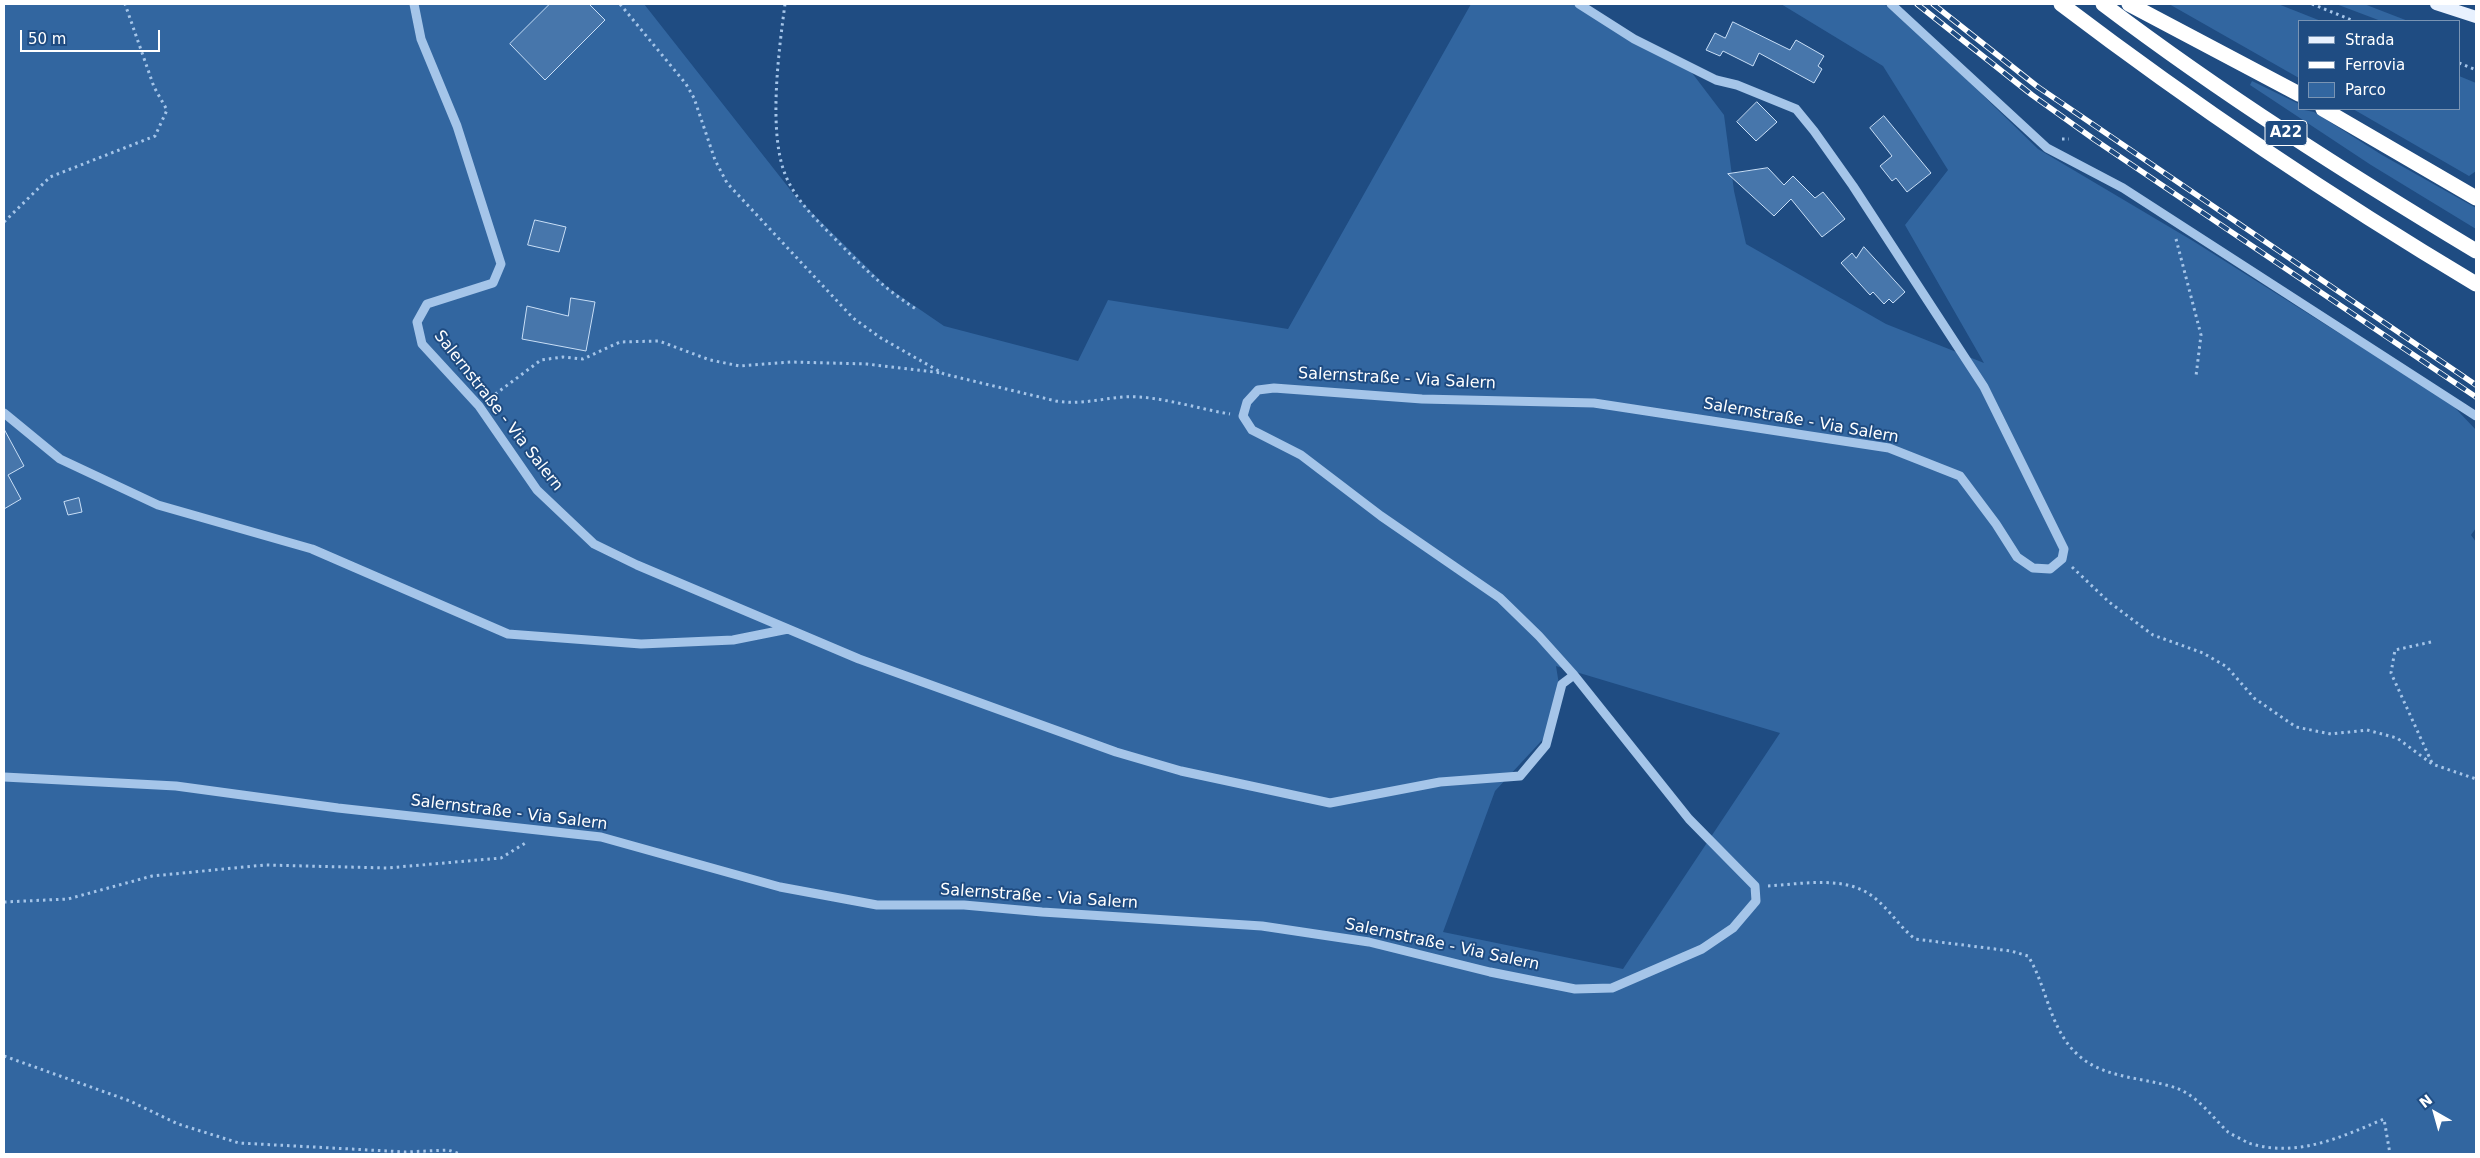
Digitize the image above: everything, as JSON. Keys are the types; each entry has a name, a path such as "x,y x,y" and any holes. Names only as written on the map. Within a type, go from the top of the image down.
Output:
{"highway":[{"name":"A22","path":"2060,4 2190,100 2283,164 2476,284"},
{"name":"A22","path":"2103,4 2262,117 2364,183 2476,251"},
{"path":"2129,4 2298,93"},
{"path":"2325,110 2476,198"}],"main road":[{"path":"2436,4 2476,17"}],"street":[{"name":"Salernstraße - Via Salern","path":"414,4 421,39 457,126 501,264 493,283 427,304 417,322 422,344 480,406 538,490 594,544 637,565 859,658 1116,752 1181,771 1330,803 1440,782 1520,776 1546,745 1562,684 1574,675"},
{"path":"1579,4 1634,39 1716,80 1737,85 1796,109 1814,130 1854,186 1984,387 2064,549 2062,559"},
{"path":"1891,4 2047,148 2094,171 2169,217 2476,416"},
{"name":"Salernstraße - Via Salern","path":"1243,416 1247,402 1258,390 1274,388 1422,399 1594,403 1889,448 1960,476 1996,524 2017,557 2034,568 2050,569 2062,559"},
{"path":"4,412 60,459 158,505 312,550 508,634 641,644 733,640 788,629"},
{"path":"1243,416 1252,430 1301,455 1381,516 1500,598 1539,636 1574,675 1689,819 1755,886"},
{"name":"Salernstraße - Via Salern","path":"4,777 176,786 338,808 602,837 780,887 877,905 964,905 1262,926 1369,942 1490,972 1575,989 1612,988 1656,971 1702,949 1733,928 1756,901 1755,886"}],"path":[{"path":"4,222 50,177 155,136 167,110 154,87 125,4"},
{"path":"620,4 686,84 694,98 715,160 727,183 796,260 853,318 881,338 944,374"},
{"path":"785,4 777,62 778,146 785,174 806,209 890,293 916,309"},
{"path":"2312,4 2352,20"},
{"path":"2460,63 2476,70"},
{"path":"2169,217 2184,265 2202,335 2196,376"},
{"path":"480,406 541,360 562,357 583,359 620,342 659,341 710,360 740,366 791,362 867,364 944,374 1074,404 1116,397 1141,397 1243,416"},
{"path":"2062,559 2109,602 2153,635 2203,653 2227,667 2254,698 2296,727 2331,734 2367,730 2397,738 2432,764 2476,779"},
{"path":"2431,642 2395,650 2391,673 2432,764"},
{"path":"4,902 68,899 152,876 266,865 387,868 501,858 544,831"},
{"path":"1755,886 1833,883 1856,887 1875,898 1893,914 1903,930 1915,938 2011,951 2028,956 2037,970 2062,1036 2077,1054 2093,1066 2177,1088 2195,1098 2230,1134 2254,1146 2282,1154"},
{"path":"4,1056 130,1101 178,1124 239,1143 406,1152 448,1150 460,1154"},
{"path":"2299,1154 2384,1119 2390,1154"}],"green space":[{"path":"4,4 644,4 796,197 887,287 944,326 1078,361 1108,300 1288,329 1471,4 1579,4 1686,65 1724,115 1734,191 1746,244 1886,324 1984,363 1905,225 1948,170 1883,66 1781,4 1884,4 1925,39 2038,149 2193,241 2342,335 2441,393 2476,430 2476,528 2471,535 2476,542 2476,1154 4,1154","holes":["1556,666 1780,733 1623,969 1443,932 1495,791 1545,737 1560,691"]},
{"path":"2169,4 2278,4 2318,20 2298,20 2298,77"},
{"path":"2336,4 2364,4 2405,20 2378,20"},
{"path":"2460,76 2476,83 2476,171 2469,176 2355,110 2460,110"},
{"path":"2252,81 2298,104 2298,110 2314,112 2382,155 2476,208 2476,229 2371,165 2250,85"}],"building":[{"path":"550,4 589,4 605,20 545,80 510,44"},
{"path":"1733,22 1790,50 1796,40 1824,56 1818,66 1822,69 1814,83 1759,53 1753,66 1723,51 1720,56 1706,50 1715,33 1725,38"},
{"path":"1757,102 1777,122 1756,141 1737,122"},
{"path":"1884,116 1931,173 1907,192 1896,178 1892,181 1880,166 1892,156 1870,128"},
{"path":"1768,168 1784,185 1793,176 1815,198 1823,192 1845,219 1822,237 1791,199 1774,216 1728,174"},
{"path":"535,220 566,227 559,252 528,245"},
{"path":"1864,247 1905,292 1893,303 1889,299 1884,304 1873,292 1870,295 1841,263 1852,253 1856,258"},
{"path":"571,298 595,302 586,351 522,339 527,306 568,316"},
{"path":"4,429 24,466 8,475 21,499 4,509"},
{"path":"79,498 82,512 68,515 64,502"}],"railway":[{"path":"1917,4 2032,95 2095,140 2476,397"},
{"path":"1933,4 2038,87 2476,385"}]}
